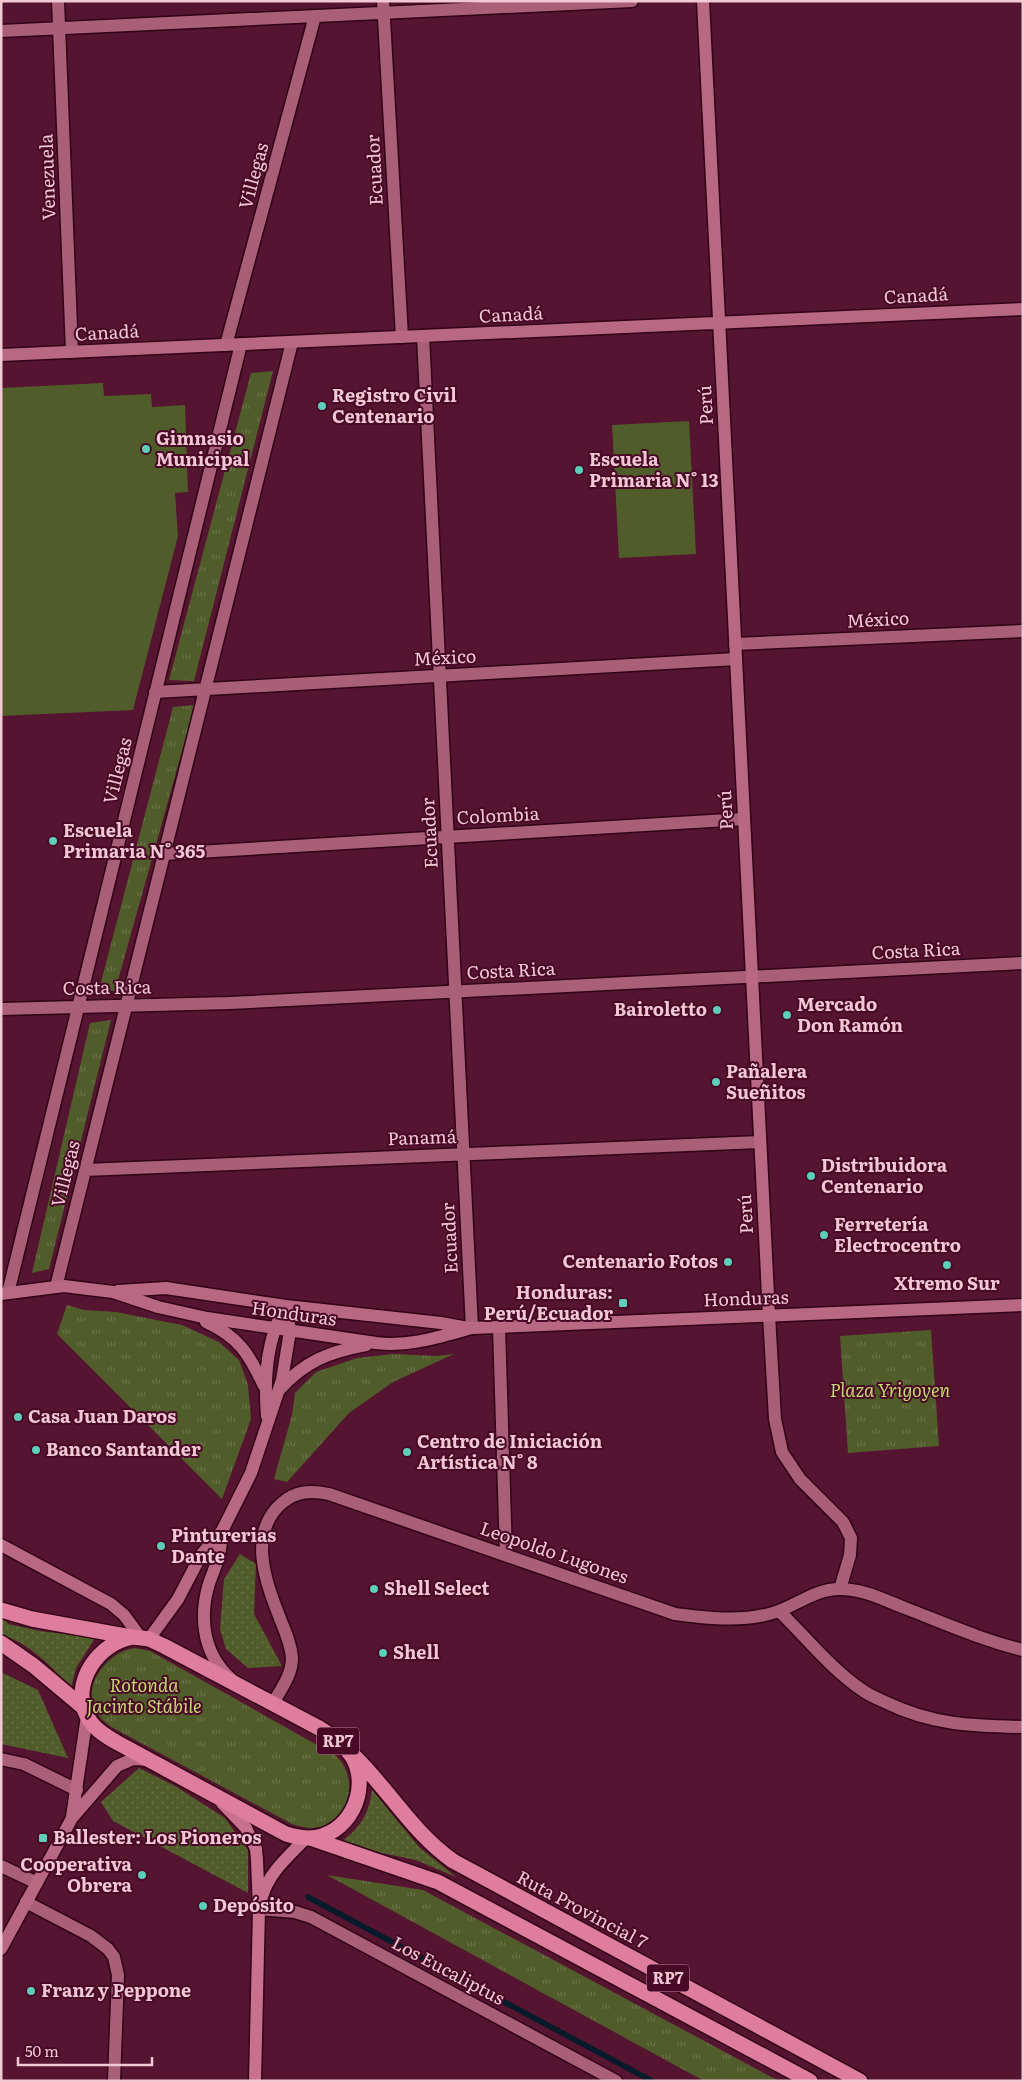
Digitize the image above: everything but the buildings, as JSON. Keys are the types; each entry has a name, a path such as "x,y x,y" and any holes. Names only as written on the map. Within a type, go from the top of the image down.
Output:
{"highway":[{"name":"RP7","path":"1,1610 32,1619 141,1638 238,1685 324,1731 344,1747 354,1760 359,1775 358,1799 351,1814 340,1826 326,1834 308,1838"},
{"path":"85,1712 82,1699 84,1683 93,1664 109,1646 124,1639 141,1638"},
{"name":"RP7","path":"1,1643 41,1672 85,1712 103,1734 149,1760 286,1834 308,1838 438,1882 810,2081"},
{"name":"Ruta Provincial 7","path":"344,1747 383,1786 421,1833 453,1861 860,2081"}],"main road":[{"name":"Perú","path":"703,1 769,1316"},
{"name":"Canadá","path":"1,355 1023,309"},
{"name":"Honduras","path":"4,1293 56,1287 113,1292 166,1288 286,1306 472,1328 1023,1305"},
{"name":"Honduras","path":"113,1292 158,1307 190,1314 376,1343 412,1344 472,1328"},
{"path":"267,1421 265,1374 275,1328 286,1306"},
{"path":"1,1544 111,1604 120,1611 141,1638 178,1599 202,1555 222,1531 252,1473 267,1421 279,1390 290,1331 286,1306"},
{"path":"190,1314 222,1330 240,1344 252,1360 265,1388"},
{"path":"279,1390 293,1376 318,1358 347,1348 376,1343"},
{"path":"222,1531 219,1554 206,1596 203,1620 204,1632 212,1655 218,1665 238,1685"},
{"path":"72,1818 77,1790 85,1712"},
{"path":"1,1949 72,1818 117,1766 134,1759 149,1760"},
{"path":"212,1794 239,1819 252,1839 257,1860 259,1909 255,2081"},
{"path":"259,1909 262,1895 269,1879 308,1838"}],"street":[{"name":"Venezuela","path":"58,1 72,352"},
{"path":"1,31 315,16 383,7 632,1"},
{"name":"Ecuador","path":"383,7 402,337"},
{"name":"Villegas","path":"226,345 315,16"},
{"name":"Ecuador","path":"423,336 472,1328"},
{"name":"Villegas","path":"56,1287 292,342"},
{"name":"Villegas","path":"4,1293 78,1006 241,344"},
{"name":"México","path":"735,644 1023,631"},
{"name":"México","path":"155,692 736,659"},
{"name":"Colombia","path":"164,854 744,819"},
{"name":"Costa Rica","path":"1,1009 126,1006 455,992 1023,964"},
{"name":"Panamá","path":"85,1170 760,1142"},
{"name":"Perú","path":"769,1316 775,1419 782,1452 800,1479 843,1522 851,1538 850,1556 840,1589"},
{"path":"499,1327 506,1555"},
{"name":"Leopoldo Lugones","path":"273,1703 288,1676 292,1659 289,1642 265,1575 262,1544 265,1527 270,1516 285,1500 306,1491 329,1494 675,1614 733,1618 770,1614 780,1611 814,1593 840,1589 854,1590 870,1594 980,1637 1023,1650"},
{"path":"780,1611 842,1675 863,1691 888,1704 938,1722 1023,1728"},
{"path":"1,1758 24,1764 77,1790"},
{"path":"1,1866 37,1883"},
{"path":"26,1902 91,1936 108,1949 114,1957 118,1974 114,2081"},
{"name":"Los Eucaliptus","path":"259,1909 295,1912 311,1917 616,2081"}],"green space":[{"path":"273,371 194,681 169,680 251,373"},
{"path":"103,383 104,396 151,394 152,407 185,405 188,492 175,493 178,536 133,710 1,716 1,388"},
{"path":"689,421 696,554 619,558 612,425"},
{"path":"195,705 115,991 99,990 173,707"},
{"path":"111,1020 49,1269 32,1273 90,1023"},
{"path":"67,1305 84,1310 116,1312 182,1325 219,1342 239,1360 248,1385 251,1419 222,1499 57,1334"},
{"name":"Plaza Yrigoyen","path":"931,1330 939,1446 848,1453 840,1336"},
{"path":"393,1354 436,1356 454,1354 393,1382 349,1413 287,1482 274,1479 292,1415 295,1393 316,1372 357,1358"},
{"path":"240,1554 256,1564 254,1614 282,1666 248,1668 226,1649 220,1629 224,1579"},
{"path":"1,1615 8,1624 40,1631 95,1638 76,1668 71,1688 48,1664 30,1649 11,1638 1,1636"},
{"name":"Rotonda Jacinto Stábile","path":"135,1648 150,1651 335,1755 347,1773 349,1783 346,1804 340,1813 323,1826 315,1828 292,1824 107,1724 96,1711 92,1701 92,1690 95,1680 107,1662 125,1650"},
{"path":"1,1672 38,1690 68,1758 1,1744"},
{"path":"139,1768 175,1786 225,1818 248,1850 248,1893 113,1821 101,1802"},
{"path":"372,1790 419,1847 456,1877 416,1860 338,1844 352,1833 362,1821 371,1799"},
{"path":"327,1875 423,1890 779,2081 704,2081"}],"waterway":[{"path":"308,1897 652,2081"}],"place":[{"name":"Registro Civil Centenario","path":"322,406"},
{"name":"Gimnasio Municipal","path":"146,449"},
{"name":"Escuela Primaria N° 13","path":"579,470"},
{"name":"Escuela Primaria N° 365","path":"53,841"},
{"name":"Bairoletto","path":"717,1010"},
{"name":"Mercado Don Ramón","path":"787,1015"},
{"name":"Pañalera Sueñitos","path":"716,1082"},
{"name":"Distribuidora Centenario","path":"811,1176"},
{"name":"Ferretería Electrocentro","path":"824,1235"},
{"name":"Centenario Fotos","path":"728,1262"},
{"name":"Xtremo Sur","path":"947,1265"},
{"name":"Honduras: Perú/Ecuador","path":"623,1303"},
{"name":"Casa Juan Daros","path":"18,1417"},
{"name":"Banco Santander","path":"36,1450"},
{"name":"Centro de Iniciación Artística N° 8","path":"407,1452"},
{"name":"Pinturerias Dante","path":"161,1546"},
{"name":"Shell Select","path":"374,1589"},
{"name":"Shell","path":"383,1653"},
{"name":"Ballester: Los Pioneros","path":"43,1838"},
{"name":"Cooperativa Obrera","path":"142,1875"},
{"name":"Depósito","path":"203,1906"},
{"name":"Franz y Peppone","path":"31,1991"}]}
